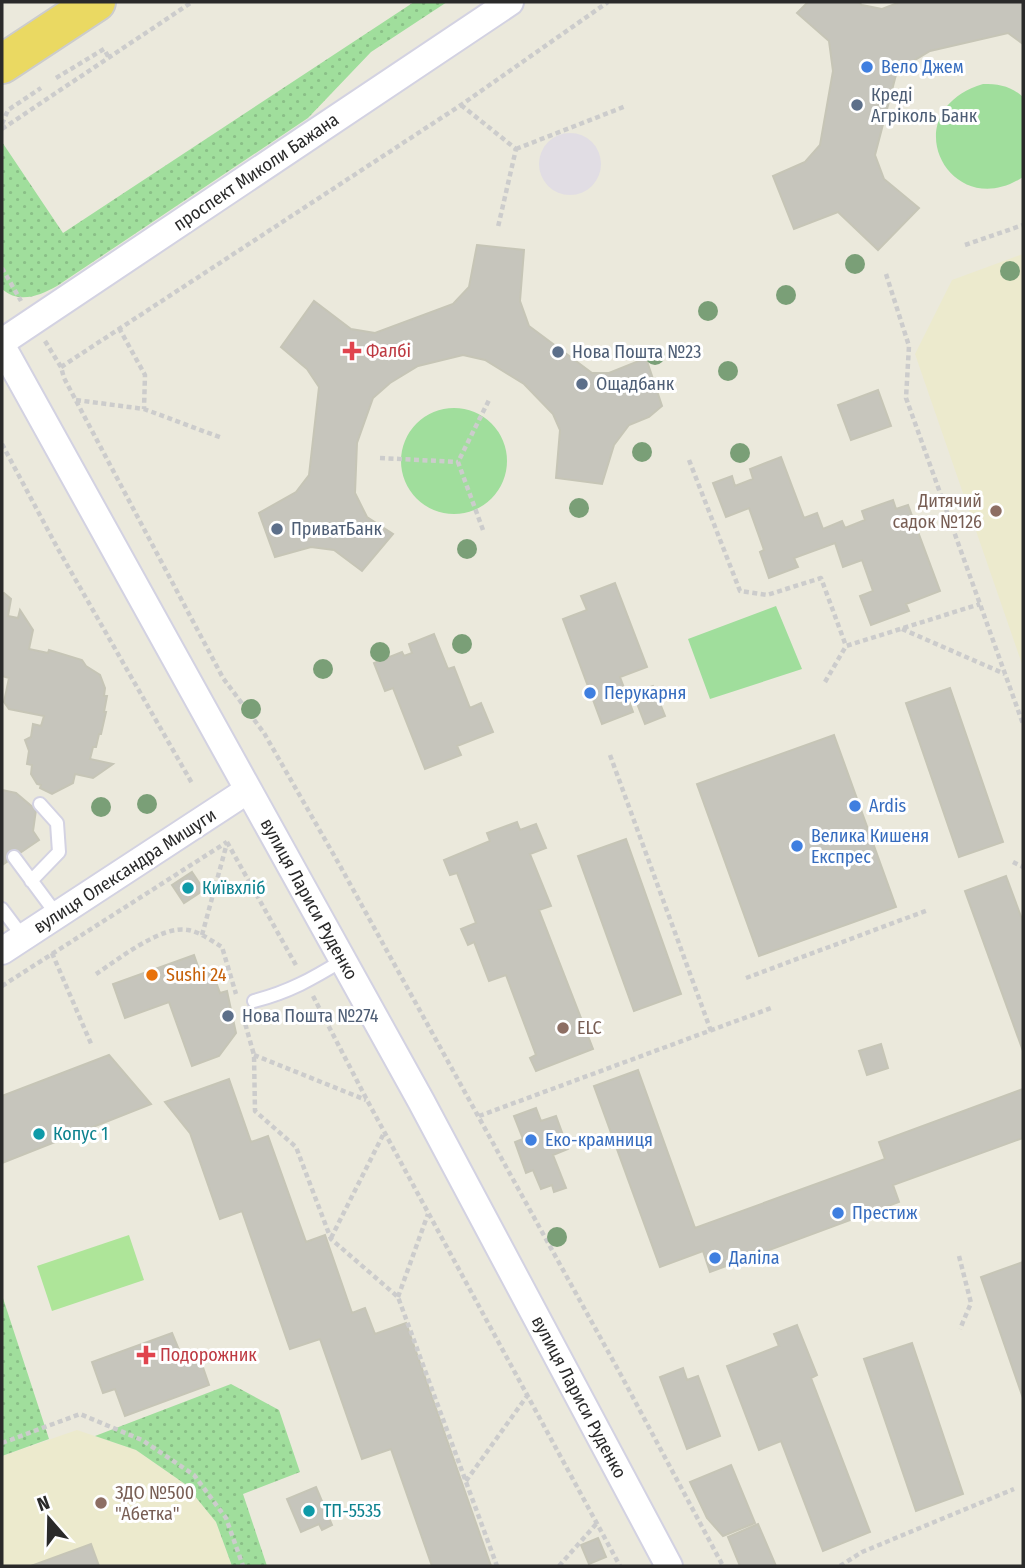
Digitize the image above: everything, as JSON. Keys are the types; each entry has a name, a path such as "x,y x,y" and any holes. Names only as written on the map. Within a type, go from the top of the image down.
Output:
{"highway":[{"path":"2,64 96,2"}],"street":[{"name":"проспект Миколи Бажана","path":"2,344 510,2"},
{"name":"вулиця Лариси Руденко","path":"2,344 421,1101 670,1566"},
{"name":"вулиця Олександра Мишуги","path":"12,944 248,790"}],"lane":[{"path":"32,881 59,852 57,822 40,804"},
{"path":"14,857 57,915"},
{"path":"2,909 12,944"},
{"path":"254,1001 307,983 343,960"}],"path":[{"path":"2,129 192,2"},
{"path":"608,2 461,105 61,367 75,400 223,678 264,733 479,1116 723,1566"},
{"path":"56,78 104,49 109,58"},
{"path":"2,124 8,110 41,88"},
{"path":"461,105 516,149"},
{"path":"516,149 625,106"},
{"path":"498,227 516,149"},
{"path":"965,245 1023,225"},
{"path":"886,274 909,346 906,398 1023,724"},
{"path":"119,328 145,375 144,410"},
{"path":"483,530 458,462 490,398"},
{"path":"75,400 144,410 222,438"},
{"path":"2,444 58,549 193,785"},
{"path":"380,457 458,462"},
{"path":"689,460 740,592 767,595 821,578 846,646"},
{"path":"825,681 846,646 980,604"},
{"path":"901,629 1005,674"},
{"path":"610,755 711,1031"},
{"path":"202,935 227,842"},
{"path":"2,986 227,842"},
{"path":"227,842 307,983 428,1214 620,1566"},
{"path":"1013,862 1023,867"},
{"path":"746,978 928,910"},
{"path":"96,974 154,937 173,929 190,930 222,947 236,995"},
{"path":"52,953 92,1046"},
{"path":"240,1007 254,1055 255,1111 296,1147 331,1239 398,1297 497,1566"},
{"path":"479,1116 774,1007"},
{"path":"254,1055 367,1100"},
{"path":"331,1239 384,1132"},
{"path":"398,1297 428,1214"},
{"path":"958,1256 971,1303 960,1329"},
{"path":"466,1481 527,1396"},
{"path":"2,1443 80,1414 142,1440 194,1475 226,1518 243,1566"},
{"path":"840,1566 862,1552 1014,1489"},
{"path":"559,1566 597,1523"}],"shaded area":[{"path":"570,133 582,135 592,142 599,152 599,176 592,186 582,193 570,195 558,193 548,186 541,176 539,164 541,152 548,142 558,135"},
{"name":"Дитячий садок №126","path":"1023,254 1023,667 915,354 952,280"},
{"name":"ЗДО №500 \"Абетка\"","path":"77,1430 136,1450 185,1484 216,1522 232,1566 2,1566 2,1456"}],"green space":[{"path":"414,2 447,2 371,52 308,118 57,286 29,297 15,296 2,289 2,142 63,233"},
{"path":"983,84 1004,86 1023,97 1023,177 997,188 973,187 954,176 941,159 936,138 940,117 955,98"},
{"path":"454,408 474,412 491,424 503,441 507,461 503,481 491,498 474,510 454,514 434,510 417,498 405,481 401,461 405,441 417,424 434,412"},
{"path":"776,606 802,669 710,699 688,639"},
{"path":"129,1235 144,1280 52,1311 37,1266"},
{"path":"2,1295 49,1439 2,1456"},
{"path":"231,1384 279,1410 300,1472 243,1494 267,1566 232,1566 216,1522 185,1484 136,1450 95,1436"}],"building":[{"path":"808,2 858,2 882,9 900,2 1023,2 1023,44 1008,33 930,51 897,71 875,155 884,179 919,208 878,250 838,212 794,229 773,176 805,162 820,145 833,71 829,41 797,13"},
{"path":"477,245 524,250 520,301 529,326 592,373 609,373 646,358 662,406 649,417 629,425 614,445 602,484 556,478 560,430 553,414 524,384 485,360 463,355 418,366 390,383 373,398 357,443 355,493 367,517 393,534 362,571 334,550 311,547 275,557 259,513 296,492 309,475 319,387 307,369 281,347 314,301 351,329 375,333 453,304 469,287"},
{"path":"878,390 891,426 851,440 838,405"},
{"path":"781,457 804,518 817,513 823,529 842,521 845,528 865,520 862,511 893,500 896,509 908,505 940,591 906,604 909,611 871,625 860,596 873,591 862,560 843,567 835,543 794,558 798,567 769,578 760,552 764,550 749,508 726,517 713,483 732,476 735,486 753,479 750,469"},
{"path":"615,583 647,667 620,677 633,712 602,724 563,619 587,610 581,596"},
{"path":"4,593 11,599 8,616 18,618 20,610 33,630 29,649 48,653 49,650 82,660 100,675 105,688 104,696 107,696 101,734 90,759 113,764 93,778 75,774 73,783 52,794 40,788 41,785 37,784 31,774 32,765 27,764 29,751 25,740 31,737 33,724 41,726 44,716 9,709 4,702 9,678 2,676"},
{"path":"434,634 448,669 454,667 470,708 481,703 493,732 457,746 461,755 425,769 393,688 385,691 374,663 402,652 404,656 412,653 409,644"},
{"path":"653,686 665,716 645,724 633,693"},
{"path":"950,688 1003,842 959,857 906,703"},
{"name":"Велика Кишеня Експрес","path":"834,735 896,907 759,956 697,784"},
{"path":"2,790 16,793 36,810 33,831 39,840 2,865"},
{"path":"517,822 520,830 536,824 546,848 530,854 551,906 539,910 593,1049 536,1071 530,1058 536,1055 506,975 489,981 474,942 468,945 461,929 476,923 457,873 450,875 444,860 490,841 487,833"},
{"path":"626,839 681,994 634,1011 578,856"},
{"name":"Київхліб","path":"192,872 204,890 184,903 172,885"},
{"path":"1006,876 1023,922 1023,1051 965,891"},
{"path":"194,955 201,975 212,971 220,993 227,991 236,1033 219,1056 192,1066 169,1002 125,1018 113,984"},
{"path":"881,1044 888,1068 867,1075 859,1051"},
{"name":"Копус 1","path":"109,1055 151,1104 2,1163 2,1096"},
{"path":"638,1070 695,1228 885,1159 879,1142 1023,1089 1023,1138 893,1185 899,1202 710,1272 703,1251 660,1267 594,1086"},
{"path":"229,1079 251,1142 268,1136 306,1242 325,1235 352,1313 365,1308 375,1334 406,1323 491,1566 432,1566 391,1449 362,1459 320,1339 290,1349 242,1211 220,1219 190,1133 165,1102"},
{"path":"536,1108 541,1121 556,1116 568,1149 553,1155 566,1188 554,1192 552,1185 541,1189 533,1170 526,1173 515,1142 523,1139 514,1116"},
{"path":"1023,1262 1023,1398 981,1277"},
{"path":"797,1325 817,1375 811,1378 870,1532 823,1551 781,1441 759,1450 727,1366 779,1346 774,1334"},
{"path":"172,1333 181,1355 197,1350 209,1385 125,1416 115,1389 103,1393 92,1362"},
{"path":"912,1343 963,1494 916,1511 864,1359"},
{"path":"683,1368 687,1380 698,1376 720,1436 687,1449 660,1377"},
{"path":"731,1465 755,1523 723,1536 707,1518 690,1482"},
{"name":"ТП-5535","path":"316,1487 332,1525 322,1530 319,1524 301,1532 287,1499"},
{"path":"758,1524 776,1566 740,1566 728,1537"},
{"path":"598,1538 606,1557 589,1564 581,1545"},
{"path":"91,1544 99,1566 31,1566"}],"place":[{"name":"Вело Джем","path":"867,67"},
{"name":"Креді Агріколь Банк","path":"857,105"},
{"name":"Фалбі","path":"352,351"},
{"name":"Нова Пошта №23","path":"558,352"},
{"name":"Ощадбанк","path":"582,384"},
{"name":"Дитячий садок №126","path":"996,511"},
{"name":"ПриватБанк","path":"277,529"},
{"name":"Перукарня","path":"590,693"},
{"name":"Ardis","path":"855,806"},
{"name":"Велика Кишеня Експрес","path":"797,846"},
{"name":"Київхліб","path":"188,888"},
{"name":"Sushi 24","path":"152,975"},
{"name":"Нова Пошта №274","path":"228,1016"},
{"name":"ELC","path":"563,1028"},
{"name":"Копус 1","path":"39,1134"},
{"name":"Еко-крамниця","path":"531,1140"},
{"name":"Престиж","path":"838,1213"},
{"name":"Даліла","path":"715,1258"},
{"name":"Подорожник","path":"146,1355"},
{"name":"ЗДО №500 \"Абетка\"","path":"101,1503"},
{"name":"ТП-5535","path":"309,1511"}]}
